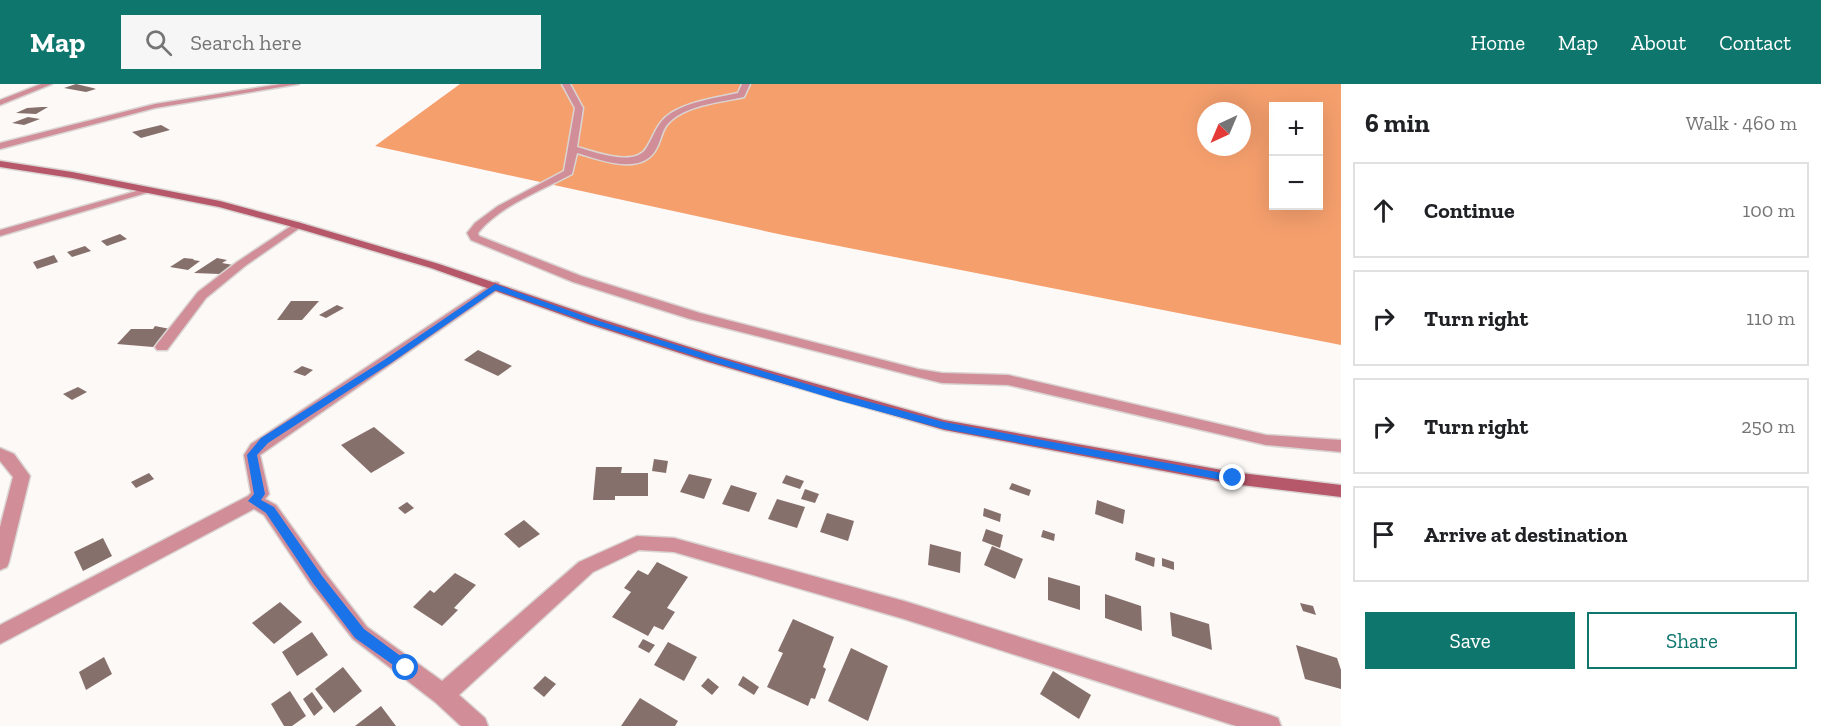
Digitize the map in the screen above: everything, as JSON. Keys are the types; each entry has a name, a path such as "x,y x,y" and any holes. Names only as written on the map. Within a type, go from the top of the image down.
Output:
{"main road":[{"path":"0,164 72,175 220,204 297,225 495,286 593,321 724,362 944,425 1233,478 1341,491"}],"street":[{"path":"3,101 48,84"},
{"path":"0,146 155,106 295,84"},
{"path":"566,84 579,108 568,172 493,214 476,227 472,233 475,238 577,279 695,316 918,373 942,378 1008,380 1266,440 1341,446"},
{"path":"573,149 618,161 640,159 651,150 654,134 674,112 741,95 746,84"},
{"path":"0,233 151,190"},
{"path":"162,347 202,295 241,264 297,225"},
{"path":"0,635 254,501 260,494 252,455 256,448 495,286"},
{"path":"0,454 8,458 22,476 0,562"},
{"path":"254,501 270,510 318,579 360,633 444,695 477,726"},
{"path":"444,695 586,567 637,543 674,545 904,610 1270,726"}],"shaded area":[{"path":"460,84 1341,84 1341,345 783,235 375,146"}],"building":[{"path":"76,84 96,89 86,92 64,88"},
{"path":"48,107 36,114 16,113 27,108"},
{"path":"28,117 40,119 24,125 12,123"},
{"path":"161,125 170,130 141,138 132,132"},
{"path":"120,234 127,239 107,246 101,241"},
{"path":"85,246 91,251 72,257 67,252"},
{"path":"54,255 58,262 37,269 33,262"},
{"path":"184,258 200,261 188,270 170,267"},
{"path":"217,258 227,260 222,263 233,265 220,274 194,273"},
{"path":"291,301 319,301 302,320 277,320"},
{"path":"337,305 344,308 326,318 319,315"},
{"path":"155,326 170,329 153,347 117,344 131,329 153,329"},
{"path":"478,350 512,366 498,376 464,360"},
{"path":"302,366 313,370 305,376 293,372"},
{"path":"78,387 87,392 72,400 63,394"},
{"path":"374,427 405,453 371,473 341,445"},
{"path":"654,459 668,461 666,473 652,471"},
{"path":"596,467 622,467 621,473 648,473 648,496 615,496 615,500 593,500"},
{"path":"149,473 154,479 136,488 131,482"},
{"path":"689,474 712,479 704,499 680,492"},
{"path":"786,475 804,481 800,489 782,483"},
{"path":"1012,483 1031,490 1029,496 1009,489"},
{"path":"731,485 757,493 749,512 722,504"},
{"path":"805,489 819,494 815,503 801,499"},
{"path":"777,499 805,507 797,528 768,519"},
{"path":"1097,500 1125,510 1123,524 1095,514"},
{"path":"407,502 414,508 405,514 398,508"},
{"path":"984,508 1001,514 1000,522 983,516"},
{"path":"827,513 854,521 848,541 820,532"},
{"path":"524,520 540,534 519,548 504,534"},
{"path":"986,529 1003,535 1000,548 982,541"},
{"path":"1043,530 1055,534 1054,541 1041,537"},
{"path":"103,538 112,556 83,571 74,552"},
{"path":"930,544 961,552 960,573 928,565"},
{"path":"992,546 1023,559 1015,579 984,565"},
{"path":"1136,552 1155,558 1154,567 1135,560"},
{"path":"1162,558 1174,562 1174,570 1162,566"},
{"path":"657,562 688,577 667,608 675,612 663,630 654,626 648,636 612,617 631,592 624,588 638,570 648,575"},
{"path":"455,573 476,585 454,608 458,610 442,626 413,607 430,590 434,593"},
{"path":"1048,577 1080,586 1080,610 1048,600"},
{"path":"1105,594 1141,606 1142,631 1105,618"},
{"path":"280,602 302,622 274,644 252,623"},
{"path":"1300,603 1313,606 1316,615 1303,611"},
{"path":"1170,612 1209,624 1212,650 1172,636"},
{"path":"793,619 834,637 815,699 811,698 808,706 767,687 783,653 778,651"},
{"path":"312,632 328,655 297,676 282,652"},
{"path":"643,639 655,645 649,653 638,647"},
{"path":"668,642 697,657 684,681 654,665"},
{"path":"1296,645 1337,658 1341,670 1341,689 1305,679"},
{"path":"851,648 888,666 868,721 828,701"},
{"path":"104,657 112,674 86,690 79,672"},
{"path":"343,667 362,691 334,713 315,689"},
{"path":"1053,671 1091,695 1079,719 1040,694"},
{"path":"545,676 556,684 544,697 533,688"},
{"path":"743,676 759,687 754,695 738,685"},
{"path":"708,678 719,687 712,695 701,686"},
{"path":"290,691 306,716 292,726 284,726 271,704"},
{"path":"312,692 323,708 314,716 303,699"},
{"path":"640,698 678,721 675,726 621,726"},
{"path":"381,706 396,726 355,726"}],"route":[{"path":"406,668 360,633 318,579 270,510 254,501 260,494 252,455 256,448 265,441 387,362 495,286 593,321 713,359 944,425 1233,478"}]}
